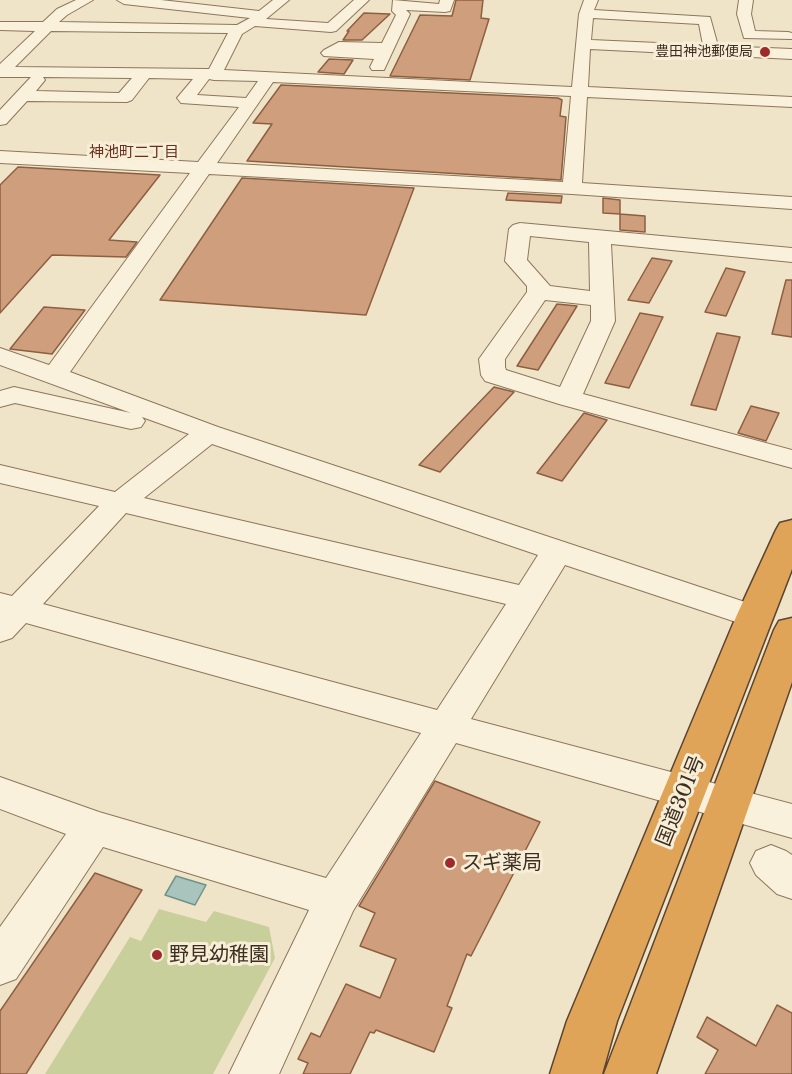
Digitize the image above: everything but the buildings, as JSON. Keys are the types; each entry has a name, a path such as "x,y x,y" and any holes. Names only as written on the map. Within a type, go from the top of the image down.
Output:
{"highway":[{"name":"国道301号","path":"630,1074 728,805 773,623 792,530"},
{"name":"国道301号","path":"576,1074 592,1020 685,793 773,623"}],"street":[{"path":"0,72 59,14 86,0"},
{"path":"100,27 121,6 178,6 331,28 362,0"},
{"path":"746,0 744,14 749,35 792,36"},
{"path":"372,82 403,14 399,11 405,1 411,7 434,8 445,8 447,2"},
{"path":"251,103 185,98 209,75 254,17 275,2 297,7"},
{"path":"154,28 158,15 178,6"},
{"path":"37,10 59,14"},
{"path":"328,10 349,12"},
{"path":"0,26 154,28 254,17"},
{"path":"586,22 709,34 711,50"},
{"path":"586,22 711,50 792,54"},
{"path":"572,188 586,22"},
{"path":"108,42 120,28"},
{"path":"0,48 26,48"},
{"path":"204,50 227,50"},
{"path":"318,59 310,71 352,73 358,59 383,54"},
{"path":"84,73 96,57"},
{"path":"769,68 792,69"},
{"path":"0,72 270,77 792,102"},
{"path":"0,120 44,73"},
{"path":"23,96 126,96 144,74"},
{"path":"54,375 270,77"},
{"path":"72,116 87,97"},
{"path":"0,156 572,188 792,203"},
{"path":"792,255 520,229 516,261 538,285 539,292 492,359 494,375 568,398 792,459"},
{"path":"568,398 603,321 600,236"},
{"path":"539,292 603,300"},
{"path":"0,356 54,375 203,435 558,550 773,623"},
{"path":"0,399 14,395 203,435"},
{"path":"7,614 119,503 203,435"},
{"path":"0,474 526,598"},
{"path":"254,1074 336,900 558,550"},
{"path":"7,614 447,727 792,821"},
{"path":"0,793 94,827 336,900"},
{"path":"0,964 94,827"}],"green space":[{"path":"159,909 206,922 214,911 269,927 275,958 213,1074 45,1074 130,937 141,941"}],"water":[{"path":"176,876 206,885 195,905 165,895"}],"place":[{"name":"豊田神池郵便局","path":"765,52"},
{"name":"スギ薬局","path":"450,863"},
{"name":"野見幼稚園","path":"157,955"}],"district":[{"name":"神池町二丁目","path":"134,153"}]}
